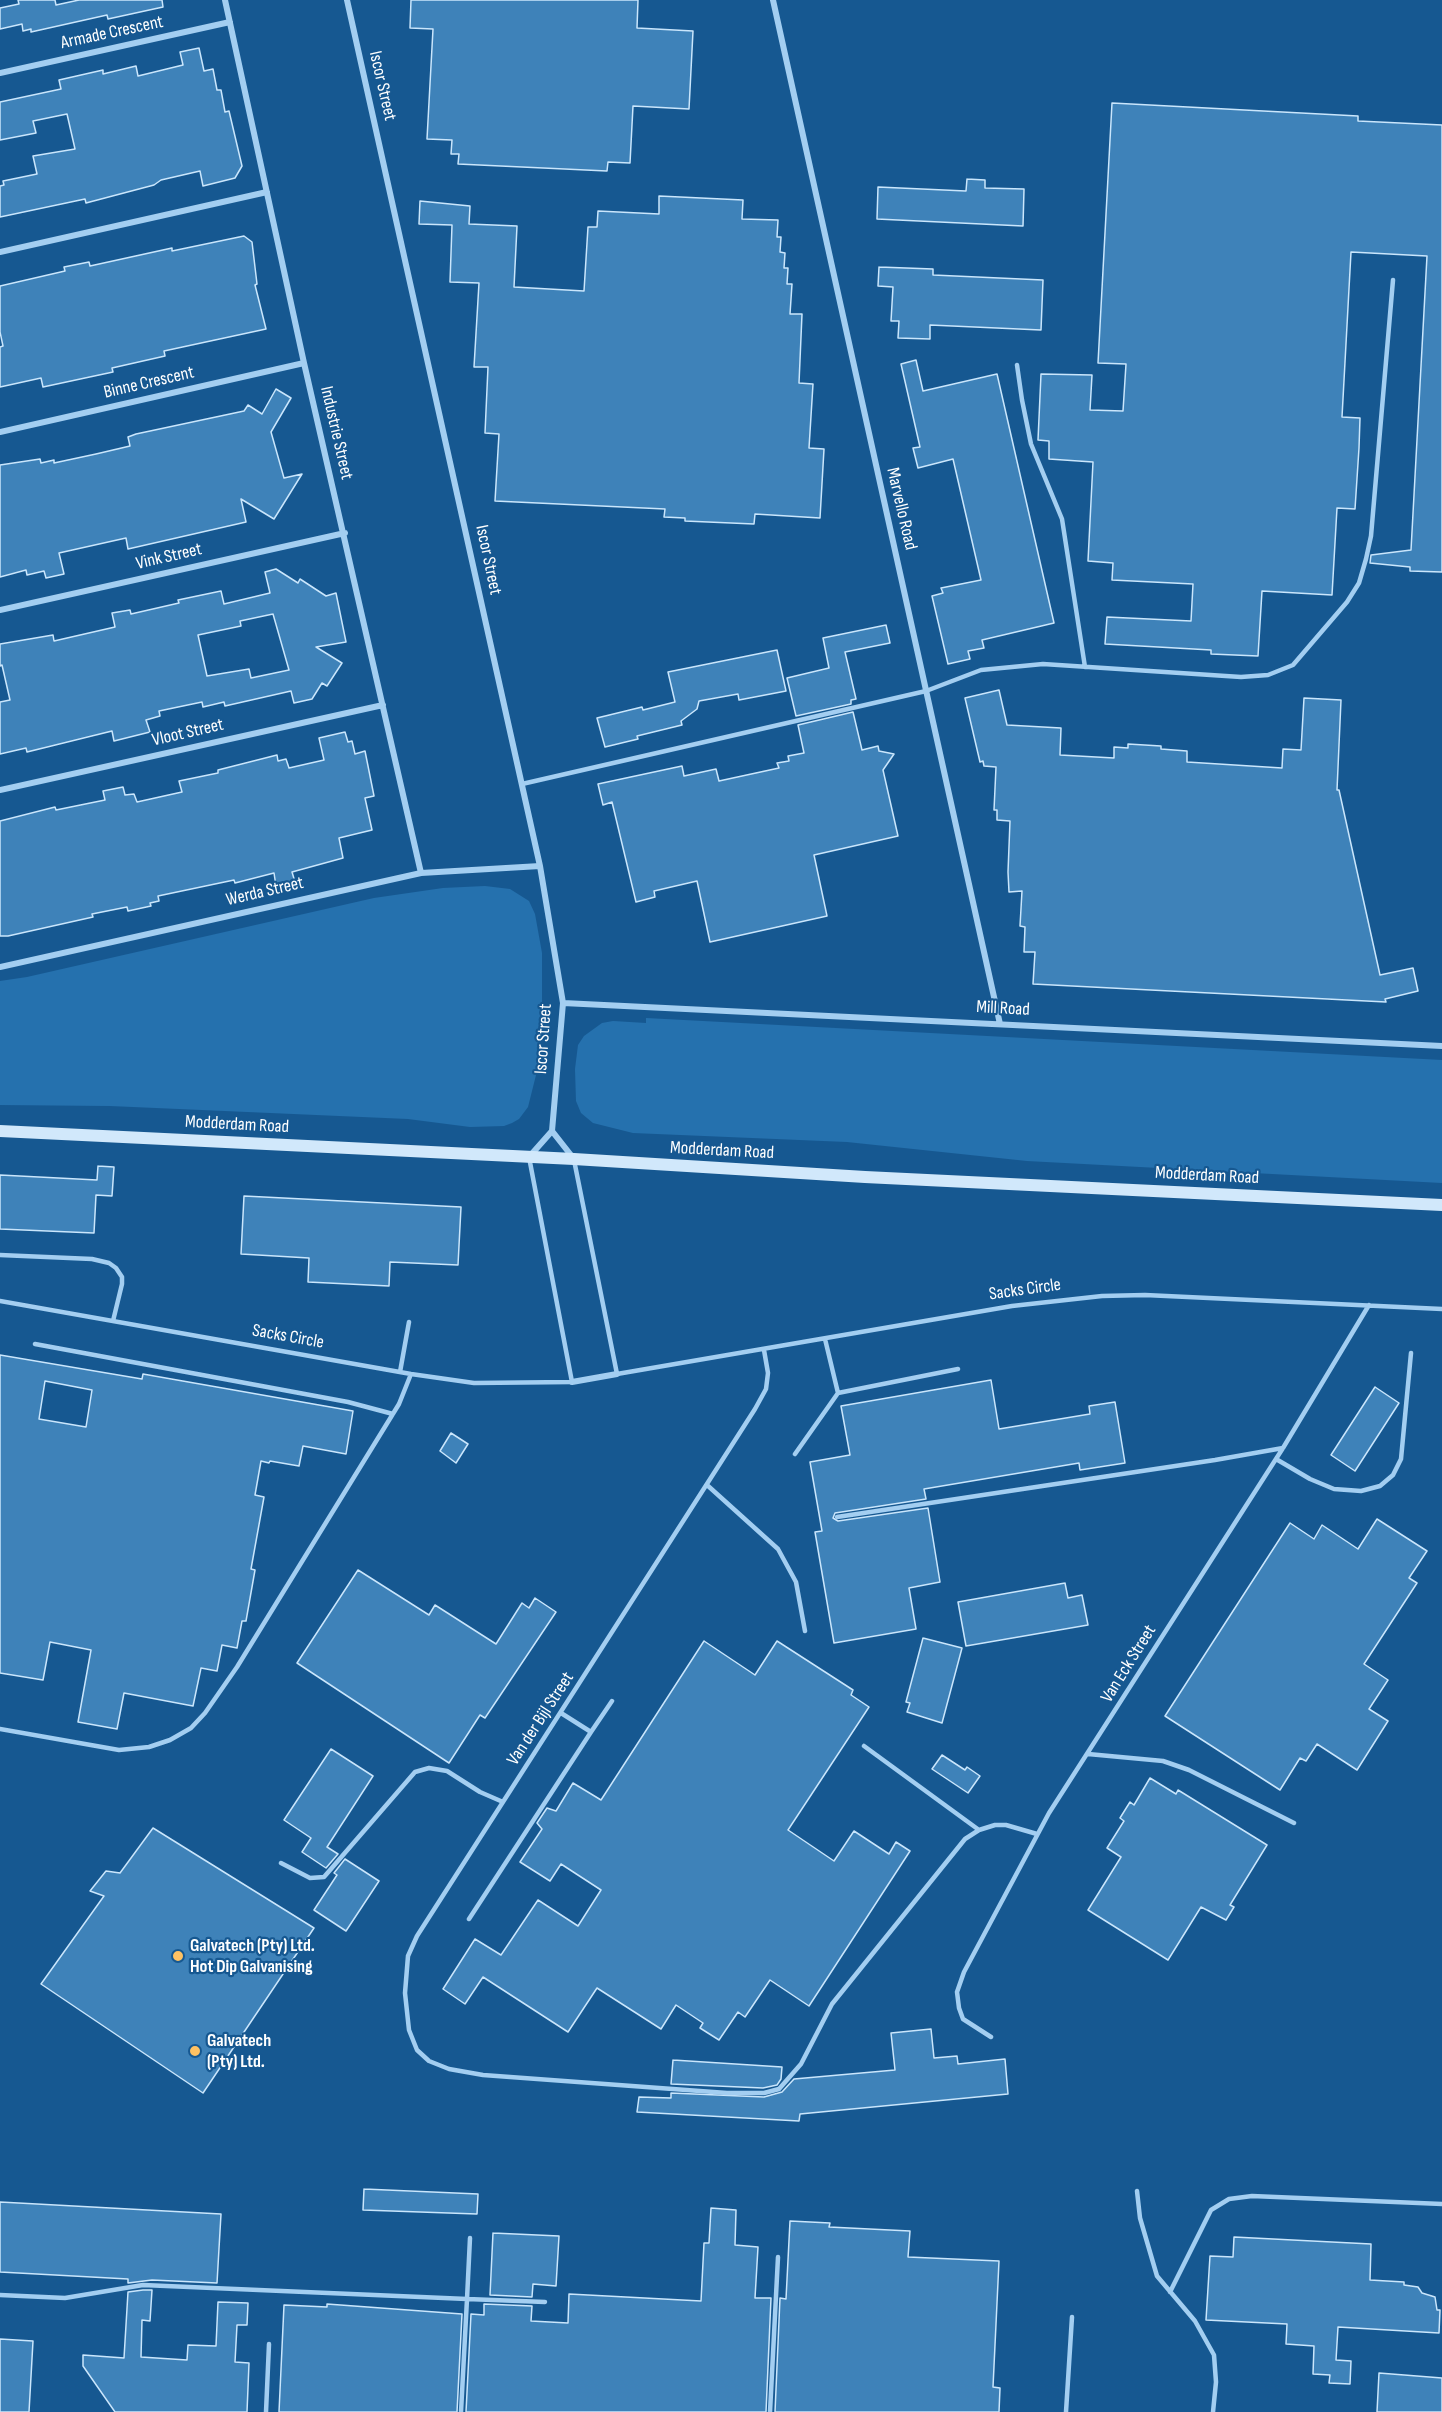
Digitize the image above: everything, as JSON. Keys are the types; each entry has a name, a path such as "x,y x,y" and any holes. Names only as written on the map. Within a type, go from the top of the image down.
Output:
{"street":[{"name":"Industrie Street","path":"225,0 304,363 345,533 421,873"},
{"name":"Iscor Street","path":"347,0 540,866 563,1003 552,1131"},
{"name":"Marvello Road","path":"773,0 1000,1024"},
{"name":"Armade Crescent","path":"0,73 230,22"},
{"path":"0,252 267,192"},
{"name":"Binne Crescent","path":"0,432 304,363"},
{"name":"Vink Street","path":"0,610 345,533"},
{"name":"Vloot Street","path":"0,790 383,705"},
{"name":"Werda Street","path":"0,967 421,873 540,866"},
{"name":"Mill Road","path":"563,1003 1442,1046"},
{"name":"Modderdam Road","path":"0,1131 1442,1205"},
{"path":"529,1157 552,1131 574,1159"},
{"name":"Sacks Circle","path":"572,1382 617,1374"}],"lane":[{"path":"522,784 926,691 981,670 993,668 1043,664 1241,677 1268,675 1293,665 1347,602 1359,583 1371,536 1393,280"},
{"path":"1017,365 1031,444 1062,519 1085,667"},
{"path":"529,1157 572,1382"},
{"path":"574,1159 617,1374"},
{"path":"0,1255 92,1259 109,1263 122,1277 113,1321"},
{"name":"Sacks Circle","path":"617,1374 1012,1306 1102,1296 1145,1295 1442,1309"},
{"name":"Sacks Circle","path":"0,1301 411,1374 474,1383 572,1382"},
{"name":"Van Eck Street","path":"992,2037 963,2019 957,1992 964,1972 1037,1834 1283,1448 1369,1305"},
{"path":"400,1372 409,1322"},
{"path":"825,1339 838,1393"},
{"path":"35,1344 348,1402 393,1414"},
{"name":"Van der Bijl Street","path":"764,1350 768,1373 766,1389 707,1485 417,1936 408,1956 405,1993 409,2030 417,2050 429,2061 449,2069 483,2075 727,2093 764,2093 779,2089 801,2064 832,2004 965,1839 979,1830"},
{"path":"1276,1459 1310,1479 1334,1489 1361,1491 1380,1486 1393,1475 1401,1459 1411,1353"},
{"path":"795,1454 838,1393 958,1369"},
{"path":"0,1729 119,1750 149,1747 170,1740 191,1728 205,1713 237,1667 399,1404 411,1374"},
{"path":"837,1517 1283,1448"},
{"path":"707,1485 778,1549 796,1582 805,1631"},
{"path":"469,1919 612,1701"},
{"path":"561,1713 591,1732"},
{"path":"864,1746 979,1830 995,1825 1006,1825 1037,1834"},
{"path":"1088,1754 1164,1761 1190,1770 1294,1824"},
{"path":"281,1863 310,1878 324,1876 415,1772 429,1768 447,1771 480,1792 503,1802"},
{"path":"1137,2191 1140,2218 1157,2276 1195,2321 1214,2355 1216,2382 1213,2412"},
{"path":"1170,2292 1211,2210 1228,2199 1252,2196 1442,2204"},
{"path":"461,2412 470,2238"},
{"path":"770,2412 778,2257"},
{"path":"0,2295 64,2298 143,2285 545,2302"},
{"path":"1066,2412 1072,2317"},
{"path":"266,2412 268,2344"}],"shaded area":[{"path":"485,886 510,889 529,901 535,914 542,953 542,1023 537,1071 528,1107 519,1119 512,1123 504,1126 470,1127 408,1119 110,1106 0,1105 0,981 27,977 374,898 443,888"},
{"path":"646,1018 1442,1060 1442,1183 1027,1161 847,1142 633,1133 593,1123 581,1113 576,1101 575,1069 578,1045 584,1036 602,1023 613,1021 646,1023"}],"building":[{"path":"18,0 55,0 56,5 79,0 162,0 163,7 108,19 107,15 31,32 31,29 23,31 22,24 0,29 0,8 19,4"},
{"path":"411,0 638,0 637,28 693,31 689,109 633,106 630,163 608,162 607,171 458,164 459,154 451,154 452,140 427,139 433,29 410,28"},
{"path":"199,48 204,71 213,69 217,90 221,90 225,112 229,111 242,166 235,178 203,186 200,171 161,180 154,185 86,203 85,199 0,217 0,186 4,185 3,181 37,174 33,156 75,149 67,114 33,121 36,133 0,140 0,102 61,89 59,80 103,70 103,74 136,66 138,76 183,65 180,52"},
{"path":"1112,103 1358,116 1358,121 1442,125 1442,572 1410,571 1410,567 1370,563 1371,555 1411,550 1427,256 1351,252 1342,417 1360,418 1359,448 1355,509 1337,508 1332,595 1262,591 1258,656 1211,654 1211,650 1105,644 1107,617 1191,621 1193,584 1112,580 1113,563 1088,561 1093,462 1049,459 1049,441 1038,440 1041,374 1092,375 1090,410 1123,411 1126,364 1098,363"},
{"path":"967,179 985,180 985,188 1024,189 1023,226 877,219 878,187 966,191"},
{"path":"659,196 743,200 742,219 778,220 777,237 781,237 780,252 785,253 784,268 788,268 787,284 792,284 790,314 802,314 799,383 813,384 809,448 824,449 820,518 755,514 754,524 685,521 685,518 664,517 665,509 495,501 499,434 485,433 488,367 474,367 479,283 450,282 452,225 419,224 420,201 470,206 469,224 517,226 514,287 584,291 588,227 597,227 598,211 659,214"},
{"path":"244,236 252,242 257,284 255,285 266,329 164,351 165,356 112,368 113,372 43,387 41,378 0,387 0,347 3,346 0,332 0,286 65,271 64,267 89,262 90,266 172,248 172,251"},
{"path":"879,267 933,269 933,275 1043,280 1041,330 930,325 930,339 898,338 899,321 891,321 893,287 878,286"},
{"path":"916,360 923,391 997,374 1054,623 982,640 984,648 968,651 970,659 948,664 932,596 943,593 941,588 981,580 953,459 918,468 913,448 920,447 901,364"},
{"path":"276,389 291,398 271,432 284,478 302,474 274,519 241,499 246,522 128,549 126,538 59,553 64,574 46,578 44,571 27,575 26,570 0,577 0,465 40,459 41,463 54,460 54,463 130,446 128,437 136,434 244,411 248,405 262,414"},
{"path":"276,569 298,583 300,579 326,596 336,593 346,642 316,647 342,663 327,686 322,683 312,699 294,703 291,691 225,706 224,702 203,707 202,702 159,711 160,716 146,720 150,732 114,741 112,731 27,752 26,748 0,754 0,702 10,700 2,665 0,666 0,644 53,635 54,641 115,627 112,613 130,610 131,614 179,603 178,600 221,591 224,604 270,593 265,572","holes":["273,614 289,670 251,678 249,669 207,676 198,635 241,626 240,621"]},
{"path":"886,625 890,643 845,652 856,699 851,700 851,704 796,716 787,678 829,668 823,638"},
{"path":"777,650 786,691 739,700 738,694 699,701 697,709 681,721 682,725 605,747 597,718 675,702 668,672"},
{"path":"999,690 1007,725 1061,728 1060,755 1114,758 1114,747 1128,748 1128,744 1161,746 1161,749 1187,751 1187,762 1282,768 1283,749 1301,750 1304,698 1341,700 1337,790 1339,790 1380,975 1413,968 1418,991 1385,999 1386,1002 1033,984 1035,952 1024,952 1025,927 1020,926 1022,891 1009,892 1010,821 997,820 997,810 994,810 996,767 984,766 983,761 980,762 965,698"},
{"path":"853,712 862,750 878,746 879,751 894,754 883,770 898,836 814,855 827,916 710,942 697,881 654,891 655,897 636,902 612,802 603,805 598,784 682,766 684,776 716,769 719,781 779,768 777,763 789,761 788,756 804,753 798,725"},
{"path":"345,732 348,742 352,741 355,754 365,751 374,796 365,798 372,830 339,838 343,858 292,872 295,882 276,886 274,873 235,883 234,880 158,896 159,901 150,903 151,906 128,911 127,907 92,914 93,917 0,936 0,821 55,807 56,810 105,800 103,791 123,787 125,795 134,794 137,802 182,792 179,781 218,773 218,770 277,755 278,761 286,759 289,768 324,760 319,738"},
{"path":"98,1166 114,1167 112,1196 96,1195 94,1233 0,1229 0,1175 97,1180"},
{"path":"244,1196 461,1207 458,1265 390,1262 389,1286 308,1282 309,1258 241,1254"},
{"path":"0,1355 142,1379 143,1374 353,1411 346,1454 303,1446 299,1466 261,1461 255,1495 264,1497 251,1569 255,1570 246,1621 242,1621 237,1648 222,1645 217,1671 201,1668 193,1706 124,1693 117,1729 78,1722 91,1650 50,1642 43,1680 0,1673","holes":["45,1381 92,1390 86,1427 39,1419"]},
{"path":"991,1380 999,1429 1090,1414 1089,1406 1115,1402 1125,1463 1080,1470 1079,1463 924,1489 926,1499 835,1513 833,1518 838,1521 928,1508 940,1582 909,1588 916,1629 834,1643 815,1532 822,1531 810,1462 850,1455 841,1406"},
{"path":"1375,1387 1399,1403 1355,1471 1331,1455"},
{"path":"451,1433 468,1444 456,1463 440,1451"},
{"path":"1377,1519 1427,1551 1409,1578 1417,1583 1364,1664 1388,1680 1369,1709 1388,1721 1357,1770 1317,1744 1306,1761 1300,1758 1280,1790 1165,1716 1290,1523 1314,1539 1322,1525 1358,1549"},
{"path":"358,1570 429,1615 435,1605 496,1644 522,1603 529,1608 535,1598 556,1612 485,1718 480,1715 449,1763 297,1663"},
{"path":"1065,1583 1068,1598 1082,1595 1088,1625 966,1646 958,1602"},
{"path":"923,1638 962,1648 942,1723 907,1712 910,1703 906,1702"},
{"path":"704,1641 755,1675 777,1641 853,1690 851,1695 869,1707 788,1830 834,1861 854,1831 889,1854 896,1842 910,1851 809,2006 770,1980 745,2017 738,2012 719,2040 700,2028 703,2023 676,2005 661,2029 597,1988 568,2032 483,1977 465,2004 443,1989 475,1939 501,1955 538,1900 578,1926 601,1890 561,1864 550,1881 520,1862 542,1829 537,1823 547,1808 556,1811 573,1783 601,1800"},
{"path":"331,1749 373,1776 327,1847 338,1854 326,1868 302,1852 311,1838 284,1820"},
{"path":"942,1755 965,1770 967,1767 980,1776 968,1793 932,1769"},
{"path":"1150,1778 1176,1794 1178,1790 1267,1845 1230,1905 1234,1907 1226,1920 1201,1907 1168,1960 1088,1910 1121,1857 1107,1848 1124,1821 1120,1818 1130,1802 1134,1805"},
{"name":"Galvatech (Pty) Ltd. Hot Dip Galvanising","path":"153,1828 314,1928 203,2093 41,1984 104,1896 90,1891 106,1871 120,1873"},
{"path":"345,1859 379,1881 346,1931 314,1910 337,1875 334,1873"},
{"path":"931,2029 934,2058 957,2056 958,2064 1005,2059 1008,2094 800,2114 799,2121 637,2112 639,2097 671,2098 671,2093 764,2097 782,2092 794,2079 895,2070 891,2033"},
{"path":"673,2060 782,2067 781,2079 777,2085 763,2088 671,2084"},
{"path":"364,2189 478,2194 477,2214 363,2210"},
{"path":"0,2202 221,2214 217,2283 152,2280 128,2283 128,2279 0,2272"},
{"path":"711,2208 736,2210 735,2245 758,2247 755,2298 771,2298 766,2412 466,2412 471,2314 484,2315 484,2304 532,2306 531,2321 568,2323 569,2294 701,2301 704,2243 709,2243"},
{"path":"790,2221 830,2223 829,2227 910,2231 908,2257 999,2261 993,2387 1000,2388 999,2412 775,2412 780,2298 786,2299"},
{"path":"493,2233 559,2236 556,2286 533,2284 532,2297 490,2295"},
{"path":"1234,2237 1371,2244 1370,2280 1404,2282 1404,2285 1418,2287 1422,2293 1435,2297 1437,2310 1440,2310 1439,2333 1338,2327 1336,2360 1351,2361 1350,2384 1329,2383 1330,2375 1313,2374 1314,2346 1286,2344 1287,2324 1206,2320 1210,2256 1233,2257"},
{"path":"152,2290 150,2321 142,2320 141,2357 187,2360 188,2345 216,2346 218,2302 248,2303 247,2325 237,2325 235,2362 249,2363 247,2412 115,2412 83,2366 83,2355 124,2358 128,2292"},
{"path":"327,2304 462,2314 457,2412 279,2412 284,2305 327,2307"},
{"path":"0,2339 33,2341 29,2412 0,2412"},
{"path":"1379,2373 1442,2378 1442,2412 1377,2412"}],"place":[{"name":"Galvatech (Pty) Ltd. Hot Dip Galvanising","path":"178,1956"},
{"name":"Galvatech (Pty) Ltd.","path":"195,2051"}]}
